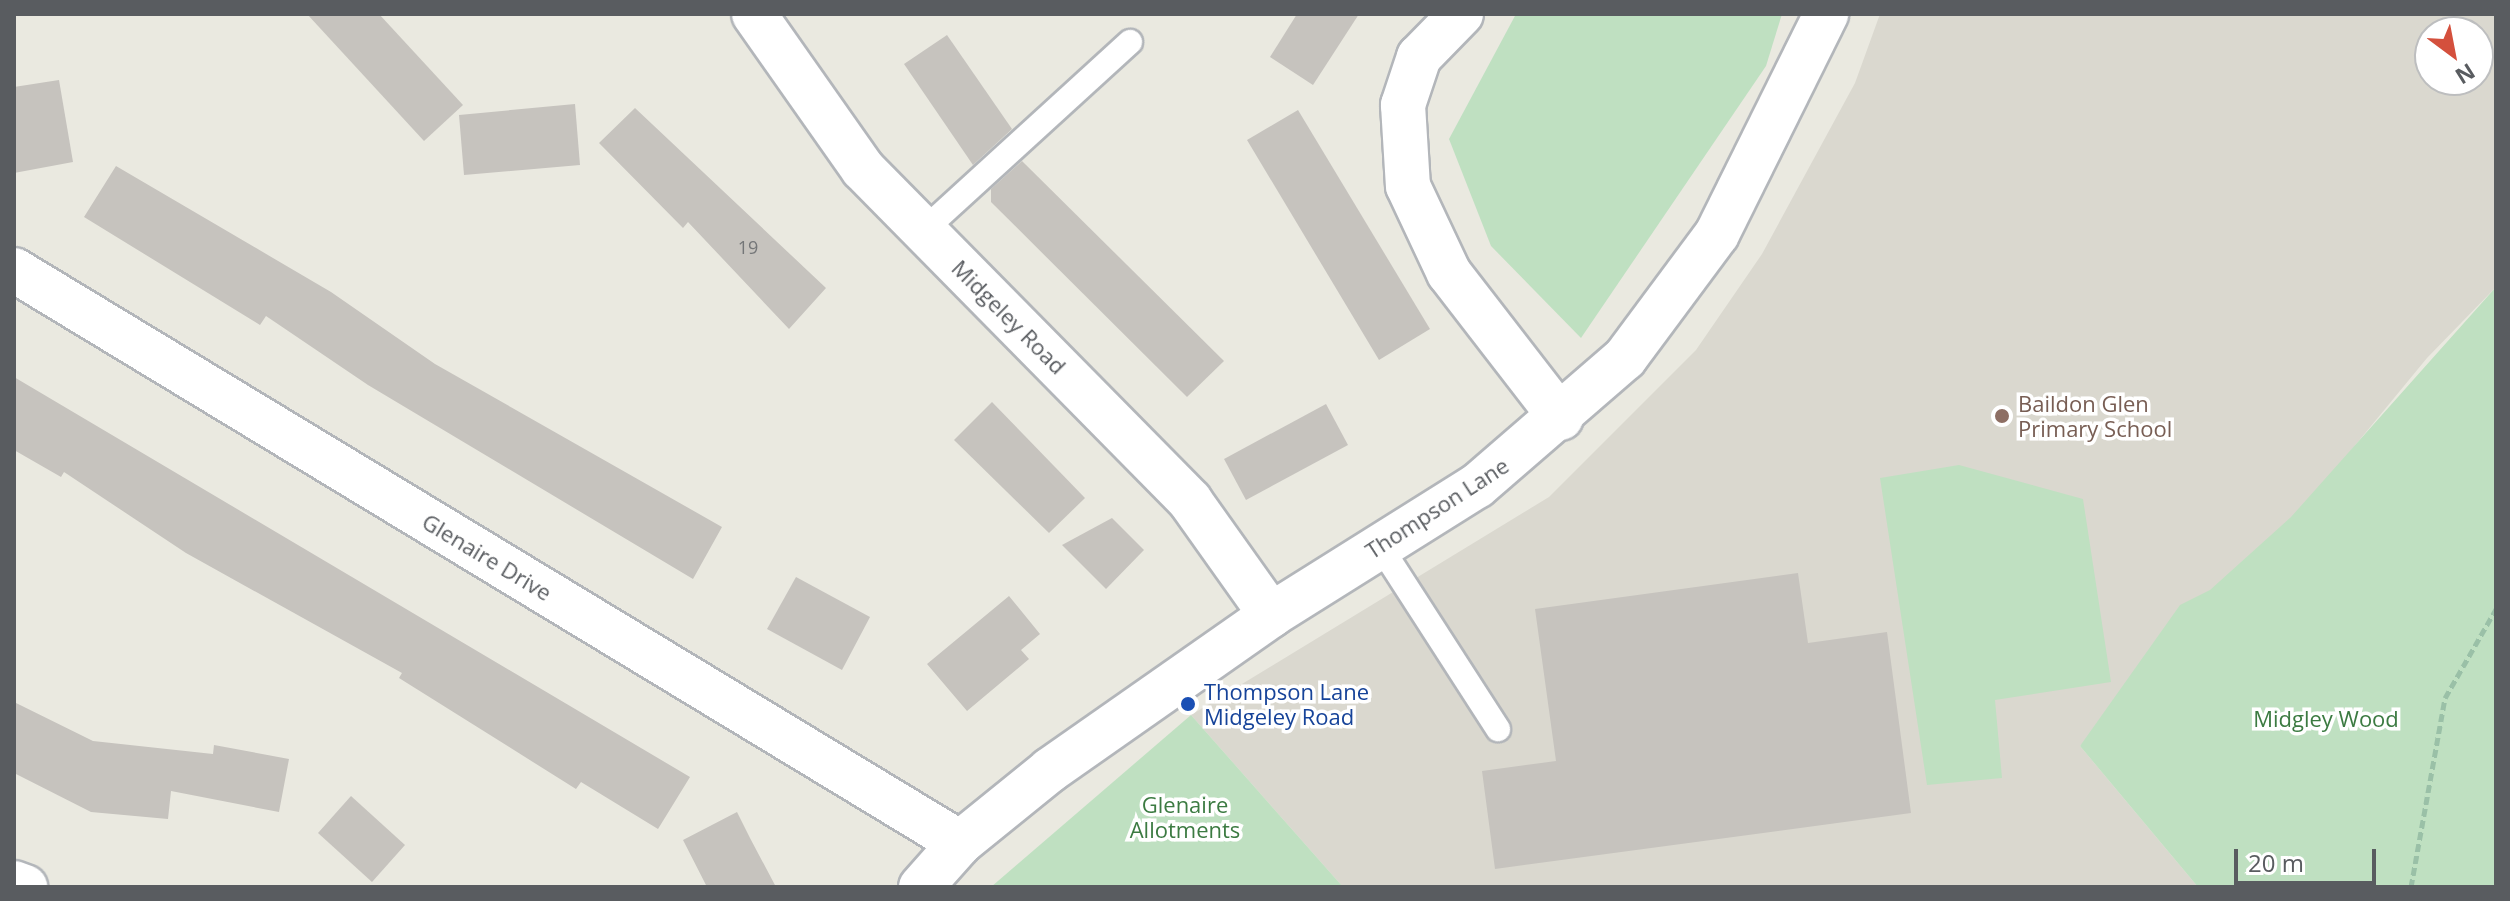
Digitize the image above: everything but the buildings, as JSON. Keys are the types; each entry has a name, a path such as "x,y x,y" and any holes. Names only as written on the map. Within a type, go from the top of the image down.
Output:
{"street":[{"name":"Midgeley Road","path":"754,14 831,131 1190,501 1271,615"},
{"path":"1461,14 1419,57 1403,105 1408,186 1449,273 1561,418"},
{"name":"Thompson Lane","path":"921,887 960,843 1050,770 1271,615 1477,486 1561,418 1653,325 1717,234 1826,14"},
{"name":"Glenaire Drive","path":"14,270 960,843"},
{"path":"14,883 25,887"}],"lane":[{"path":"924,230 1130,42"},
{"path":"1380,546 1498,729"}],"path":[{"path":"2411,887 2445,698 2496,609"}],"shaded area":[{"name":"Baildon Glen Primary School","path":"1880,14 2496,14 2496,287 2427,358 2255,567 2080,746 2198,887 1343,887 1191,715 1549,497 1696,350 1762,254 1855,83"}],"green space":[{"path":"1516,14 1782,14 1766,66 1581,338 1491,246 1449,139"},
{"name":"Midgley Wood","path":"2496,287 2496,887 2198,887 2080,746 2180,605 2210,590 2291,517"},
{"path":"1959,465 2083,499 2111,682 1995,700 2002,778 1927,785 1880,478"},
{"name":"Glenaire Allotments","path":"1191,715 1343,887 991,887"}],"place":[{"name":"Baildon Glen Primary School","path":"2002,416"},
{"name":"Thompson Lane Midgeley Road","path":"1188,704"}]}
